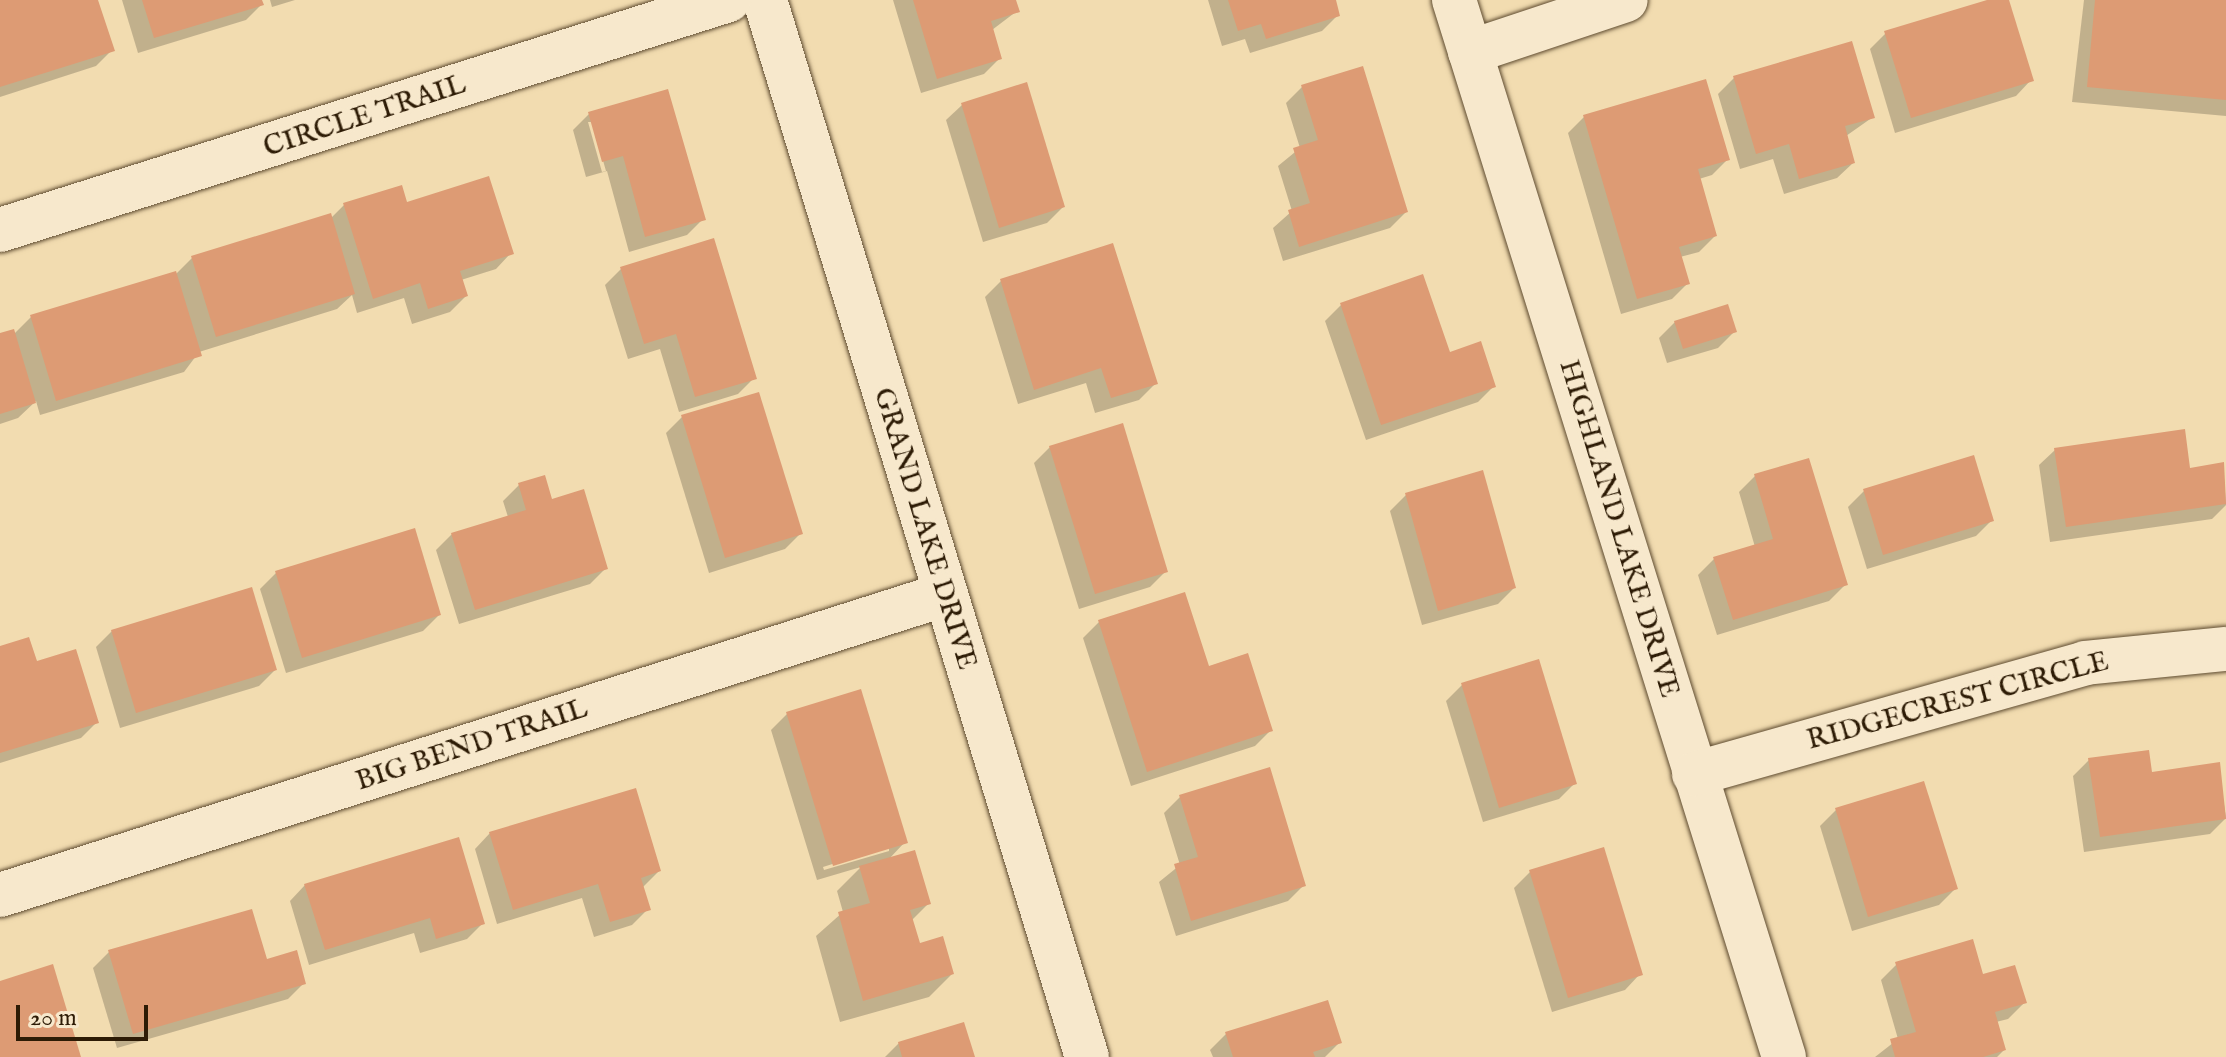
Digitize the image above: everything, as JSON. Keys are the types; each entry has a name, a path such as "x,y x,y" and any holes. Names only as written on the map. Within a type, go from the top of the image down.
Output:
{"street":[{"name":"CIRCLE TRAIL","path":"0,230 729,0"},
{"name":"GRAND LAKE DRIVE","path":"765,0 943,595 1087,1057"},
{"name":"HIGHLAND LAKE DRIVE","path":"1454,0 1784,1057"},
{"path":"1470,52 1626,0"},
{"name":"BIG BEND TRAIL","path":"0,895 943,595"},
{"name":"RIDGECREST CIRCLE","path":"1694,774 2085,663 2226,649"}],"building":[{"path":"0,0 98,0 115,51 0,87"},
{"path":"142,0 262,0 264,5 154,38"},
{"path":"913,0 1016,0 1020,12 991,21 1002,59 937,79"},
{"path":"1228,0 1336,0 1340,16 1266,39 1261,24 1238,31"},
{"path":"1987,0 2009,0 2034,81 1911,118 1884,31"},
{"path":"2095,0 2226,0 2226,100 2087,87"},
{"path":"1852,41 1875,118 1845,126 1855,163 1799,179 1789,144 1756,154 1733,76"},
{"path":"1363,66 1408,212 1299,247 1288,210 1310,203 1293,148 1318,140 1301,85"},
{"path":"1706,79 1730,160 1698,169 1717,236 1679,247 1690,284 1637,299 1583,115"},
{"path":"1027,82 1065,207 999,228 961,103"},
{"path":"668,89 706,220 645,237 623,156 602,162 588,112"},
{"path":"489,176 514,254 460,271 468,296 428,309 420,283 373,299 343,203 402,185 407,202"},
{"path":"331,213 355,294 216,337 191,256"},
{"path":"714,238 757,379 695,397 676,334 644,344 620,267"},
{"path":"1113,243 1158,384 1111,398 1101,368 1034,390 1000,279"},
{"path":"176,271 202,356 56,401 30,315"},
{"path":"1423,274 1450,352 1481,341 1496,387 1381,425 1340,303"},
{"path":"1728,304 1737,332 1683,349 1674,321"},
{"path":"14,329 36,403 0,414 0,333"},
{"path":"759,392 803,534 725,558 681,415"},
{"path":"1123,423 1168,572 1095,594 1049,446"},
{"path":"2185,429 2190,468 2224,462 2226,504 2066,527 2054,448"},
{"path":"1974,455 1994,521 1883,555 1863,489"},
{"path":"1809,458 1848,585 1733,620 1713,557 1773,539 1754,474"},
{"path":"1483,470 1516,588 1438,611 1405,493"},
{"path":"545,475 552,499 584,489 608,569 475,610 451,533 526,510 518,483"},
{"path":"415,528 441,615 302,658 275,571"},
{"path":"252,587 277,670 136,713 111,630"},
{"path":"1185,592 1209,666 1248,653 1273,731 1147,772 1098,620"},
{"path":"29,637 37,661 76,649 99,723 0,753 0,646"},
{"path":"1539,659 1577,784 1499,808 1461,683"},
{"path":"861,689 908,843 833,866 786,712"},
{"path":"2149,750 2152,772 2220,762 2226,819 2100,837 2088,758"},
{"path":"1270,767 1306,886 1191,921 1174,864 1198,857 1179,795"},
{"path":"1924,781 1958,889 1868,917 1835,808"},
{"path":"636,788 661,871 641,878 651,910 610,922 598,884 513,910 489,832"},
{"path":"459,837 485,924 436,939 430,918 325,950 304,884"},
{"path":"1604,847 1643,975 1568,998 1529,870"},
{"path":"915,850 931,904 910,910 920,943 943,936 954,974 863,1001 838,912 870,903 859,866"},
{"path":"252,909 267,959 297,950 306,984 133,1034 108,950"},
{"path":"1973,939 1983,974 2015,965 2027,1003 1995,1012 2006,1050 1983,1057 1895,1057 1890,1039 1916,1032 1895,962"},
{"path":"53,964 81,1057 0,1057 0,981"},
{"path":"1328,1000 1342,1043 1313,1052 1315,1057 1233,1057 1225,1032"},
{"path":"964,1022 975,1057 902,1057 898,1042"}]}
